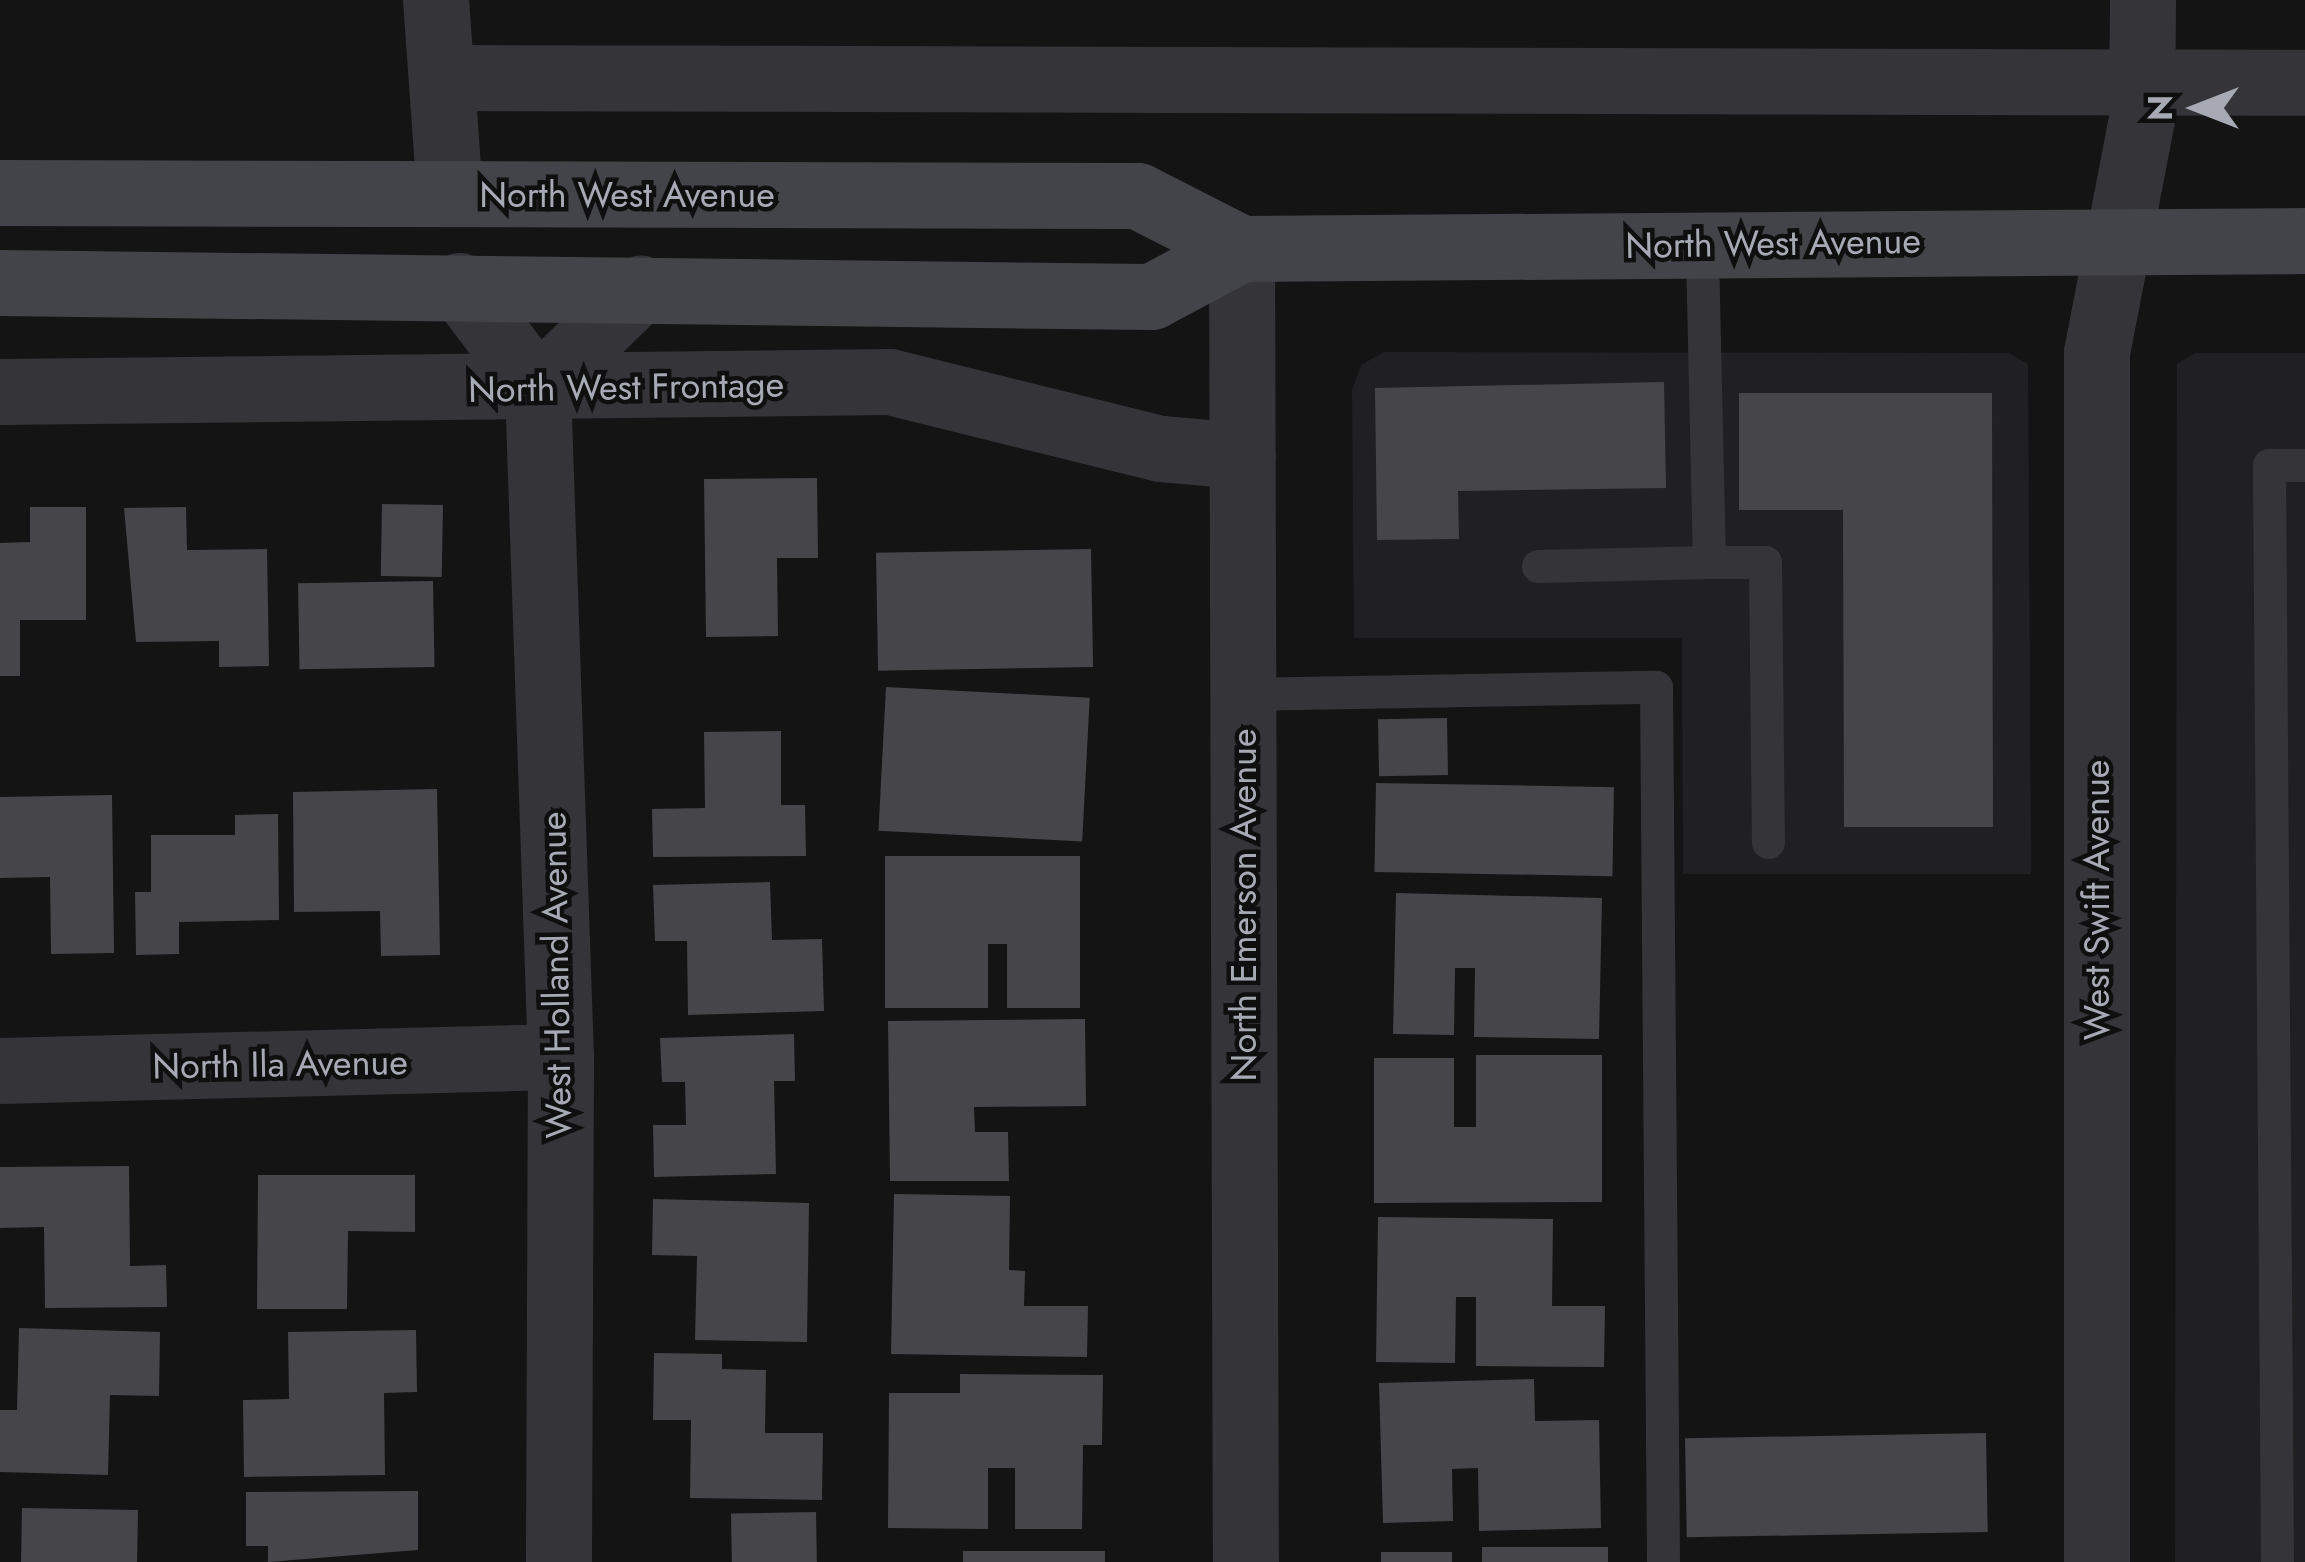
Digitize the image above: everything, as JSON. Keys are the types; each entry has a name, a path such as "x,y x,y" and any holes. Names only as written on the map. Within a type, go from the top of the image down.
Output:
{"main road":[{"name":"North West Avenue","path":"0,193 1138,196 1241,249"},
{"path":"450,194 456,286"},
{"name":"North West Avenue","path":"0,283 1152,297 1241,249 2305,242"}],"street":[{"path":"436,0 449,78 450,194"},
{"path":"2115,240 2144,84 2144,0"},
{"path":"449,78 2305,82"},
{"name":"West Swift Avenue","path":"2097,1562 2097,352 2115,240"},
{"name":"North Emerson Avenue","path":"1241,249 1246,1562"},
{"path":"456,286 538,389 641,290"},
{"name":"North West Frontage","path":"0,392 890,382 1161,448 1243,456"},
{"name":"West Holland Avenue","path":"538,389 561,1057 560,1562"},
{"name":"North Ila Avenue","path":"0,1071 561,1057"}],"lane":[{"path":"1702,244 1709,562"},
{"path":"2277,1562 2269,465 2305,466"},
{"path":"1538,566 1765,562 1768,842"},
{"path":"1243,694 1656,687 1663,1562"}],"shaded area":[{"path":"1384,352 2009,353 2028,364 2031,874 1683,874 1682,638 1354,638 1352,390 1361,365"},
{"path":"2195,353 2305,353 2305,1562 2175,1562 2177,364"}],"building":[{"path":"1664,382 1666,488 1458,491 1459,539 1377,540 1375,388"},
{"path":"1739,393 1992,393 1993,827 1844,827 1843,510 1739,510"},
{"path":"817,478 818,558 777,558 778,636 706,637 704,479"},
{"path":"382,504 443,505 442,577 381,576"},
{"path":"30,507 86,507 86,620 20,620 20,676 0,676 0,543 30,542"},
{"path":"186,507 187,550 267,549 269,666 219,667 219,641 136,642 124,508"},
{"path":"1091,549 1093,667 878,671 876,553"},
{"path":"433,581 435,667 300,669 298,583"},
{"path":"886,687 1090,698 1082,841 878,831"},
{"path":"1447,718 1448,775 1379,776 1378,719"},
{"path":"781,731 781,805 805,805 806,856 653,857 652,809 705,808 704,732"},
{"path":"1376,783 1614,787 1612,876 1374,872"},
{"path":"437,789 440,955 381,956 380,911 294,912 293,792"},
{"path":"112,795 114,953 51,954 50,877 0,878 0,797"},
{"path":"278,814 279,920 179,922 179,954 136,955 135,892 151,892 151,835 235,835 235,815"},
{"path":"885,856 1080,856 1080,1008 1007,1008 1007,944 988,944 988,1008 885,1008"},
{"path":"770,882 772,940 822,939 824,1011 688,1015 687,941 655,941 653,885"},
{"path":"1396,893 1602,898 1599,1039 1474,1037 1475,968 1455,968 1454,1035 1393,1034"},
{"path":"1085,1019 1086,1106 974,1107 975,1132 1008,1132 1009,1181 890,1181 888,1021"},
{"path":"794,1034 795,1081 774,1081 776,1174 654,1177 653,1125 686,1125 685,1082 662,1082 660,1038"},
{"path":"1476,1055 1602,1055 1602,1202 1374,1203 1374,1058 1454,1058 1454,1127 1476,1127"},
{"path":"129,1166 130,1266 166,1265 167,1307 45,1308 44,1227 0,1228 0,1167"},
{"path":"258,1175 415,1175 415,1232 348,1231 347,1309 257,1309"},
{"path":"894,1194 1010,1196 1009,1270 1025,1271 1024,1306 1088,1306 1087,1357 891,1354"},
{"path":"653,1199 809,1203 807,1342 695,1340 697,1256 652,1255"},
{"path":"1378,1217 1553,1219 1552,1306 1605,1306 1604,1367 1476,1366 1476,1297 1456,1297 1455,1363 1376,1362"},
{"path":"19,1328 160,1332 159,1396 110,1395 108,1475 0,1472 0,1410 17,1410"},
{"path":"416,1330 417,1392 384,1393 385,1475 244,1477 243,1400 289,1399 288,1332"},
{"path":"654,1353 722,1354 722,1369 766,1370 765,1433 823,1433 822,1500 690,1498 691,1420 653,1420"},
{"path":"960,1374 1103,1375 1102,1445 1083,1445 1082,1529 1015,1529 1015,1468 988,1468 988,1529 888,1528 889,1393 960,1393"},
{"path":"1534,1379 1535,1421 1599,1420 1601,1528 1479,1531 1478,1468 1452,1469 1453,1521 1383,1523 1379,1383"},
{"path":"1986,1433 1988,1532 1687,1537 1685,1438"},
{"path":"418,1491 418,1550 268,1562 268,1546 246,1546 246,1492"},
{"path":"22,1508 138,1510 137,1562 21,1562"},
{"path":"816,1512 817,1562 732,1562 731,1513"},
{"path":"1482,1547 1608,1547 1608,1562 1482,1562"},
{"path":"963,1551 1105,1551 1105,1562 963,1562"},
{"path":"1381,1552 1452,1552 1452,1562 1381,1562"}]}
